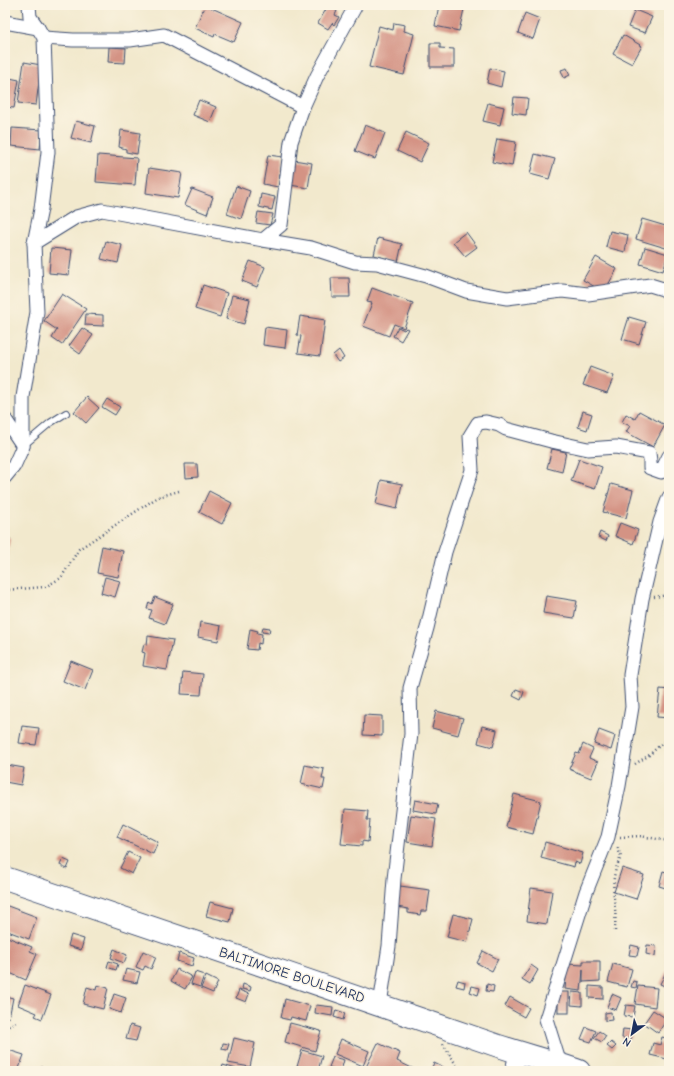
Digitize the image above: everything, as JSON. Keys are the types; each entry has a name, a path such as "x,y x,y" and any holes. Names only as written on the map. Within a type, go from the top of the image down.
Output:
{"highway":[{"name":"BALTIMORE BOULEVARD","path":"5,878 380,1004 515,1065 560,1064 580,1071"}],"street":[{"path":"5,477 14,466 23,446 23,397 37,312 34,243 41,209 48,152 41,33 30,17 29,5"},
{"path":"262,240 281,225 291,142 303,107 317,76 356,5"},
{"path":"5,22 41,33 72,40 130,40 164,35 303,107"},
{"path":"34,243 76,217 102,210 311,248 355,262 377,263 426,276 466,291 507,298 562,291 588,294 650,285 663,289 669,293"},
{"path":"5,419 23,446"},
{"path":"380,1004 389,946 394,879 411,734 410,688 429,621 445,552 472,470 470,436 478,424 486,422 558,443 588,449 616,447 649,453 650,468 665,476 669,456"},
{"path":"560,1064 546,1019 586,892 608,837 623,765 632,707 630,675 642,599 660,522 669,497"}],"lane":[{"path":"23,446 50,423 66,413"}],"path":[{"path":"5,590 45,587 61,578 79,549 158,497 179,491"},
{"path":"623,765 633,765 648,756 669,737"},
{"path":"608,837 640,836 669,841"},
{"path":"608,837 618,847 621,857 616,867 613,883 615,931"},
{"path":"5,1028 16,1022"},
{"path":"442,1042 460,1071"}],"building":[{"path":"205,5 243,22 234,42 215,34 214,37 195,28"},
{"path":"439,5 465,5 459,31 435,26"},
{"path":"328,6 337,11 335,15 339,17 334,25 332,23 328,29 318,23"},
{"path":"635,10 652,17 645,33 628,27"},
{"path":"525,13 540,19 533,39 518,33"},
{"path":"394,23 405,25 404,31 414,34 404,75 369,67 379,26 393,30"},
{"path":"623,35 642,46 632,64 613,54"},
{"path":"430,43 440,43 440,48 454,49 454,67 430,67"},
{"path":"109,47 126,48 125,63 108,62"},
{"path":"24,62 41,65 36,105 18,103"},
{"path":"490,68 504,71 501,87 487,83"},
{"path":"567,68 570,75 564,78 561,70"},
{"path":"5,77 19,80 14,108 5,107"},
{"path":"514,97 528,98 526,115 512,113"},
{"path":"199,100 216,107 210,122 193,115"},
{"path":"488,103 504,107 500,125 483,121"},
{"path":"76,121 95,126 91,143 71,138"},
{"path":"365,125 385,133 375,159 355,151"},
{"path":"12,128 42,130 40,149 11,146"},
{"path":"121,130 140,133 137,154 126,152 126,149 119,147"},
{"path":"406,132 429,143 420,162 397,151"},
{"path":"497,139 516,142 512,166 492,162"},
{"path":"535,154 555,159 549,179 530,174"},
{"path":"98,155 137,158 135,185 96,182"},
{"path":"268,155 283,157 278,187 263,184"},
{"path":"294,160 312,163 308,188 290,185"},
{"path":"149,168 182,173 178,198 146,193"},
{"path":"236,186 250,191 241,219 227,214"},
{"path":"192,189 213,197 207,214 185,205"},
{"path":"261,194 275,197 272,210 259,207"},
{"path":"258,212 273,214 270,225 256,223"},
{"path":"642,219 669,227 669,249 636,239"},
{"path":"610,231 628,235 625,252 606,247"},
{"path":"466,232 477,247 465,256 453,242"},
{"path":"378,238 402,244 398,262 374,255"},
{"path":"106,241 122,245 118,263 101,259"},
{"path":"645,247 668,254 663,271 640,264"},
{"path":"51,248 72,250 69,275 49,273"},
{"path":"596,257 617,269 604,292 583,280"},
{"path":"250,261 265,267 257,287 242,281"},
{"path":"331,278 349,278 350,297 332,297"},
{"path":"203,285 227,293 220,317 195,309"},
{"path":"372,288 413,303 404,328 394,324 389,336 363,326 372,303 367,302"},
{"path":"62,294 86,309 62,345 52,338 57,330 44,321"},
{"path":"232,295 250,299 244,324 226,319"},
{"path":"86,314 103,315 103,326 85,325"},
{"path":"300,316 325,320 320,356 298,353 301,336 297,335"},
{"path":"629,317 646,322 639,344 622,339"},
{"path":"265,327 287,330 285,348 263,345"},
{"path":"398,327 404,330 406,328 408,329 401,341 393,336"},
{"path":"82,328 93,335 80,354 69,346"},
{"path":"339,350 344,358 338,362 333,355"},
{"path":"590,367 614,376 607,393 583,385"},
{"path":"87,397 99,408 86,423 74,412"},
{"path":"107,399 120,407 115,415 102,407"},
{"path":"583,411 592,414 587,430 578,427"},
{"path":"639,411 665,425 653,447 626,432 630,426 622,422 626,414 635,419"},
{"path":"552,449 566,452 562,472 547,468"},
{"path":"579,459 602,467 595,489 571,481"},
{"path":"185,464 197,464 198,477 186,478"},
{"path":"381,480 402,484 397,509 376,504"},
{"path":"611,484 633,490 626,518 603,512"},
{"path":"209,491 232,503 222,524 199,512"},
{"path":"620,523 638,530 633,544 615,536"},
{"path":"600,532 608,536 606,541 598,537"},
{"path":"5,537 10,538 6,564 5,564"},
{"path":"102,546 123,551 118,577 97,573"},
{"path":"105,577 120,581 115,597 101,593"},
{"path":"546,596 577,601 574,618 543,613"},
{"path":"155,597 173,604 165,624 149,618 152,610 147,609 149,602 152,604"},
{"path":"200,622 221,626 218,641 198,637"},
{"path":"263,627 270,628 269,633 262,632"},
{"path":"250,629 258,631 257,633 262,634 261,644 258,643 257,650 247,649"},
{"path":"148,636 173,640 167,670 143,666 145,653 142,652 144,644 147,645"},
{"path":"71,661 93,670 85,690 63,681"},
{"path":"183,672 203,674 201,695 181,694"},
{"path":"516,689 524,692 521,700 513,696"},
{"path":"660,689 669,690 669,718 657,717"},
{"path":"436,711 463,718 458,735 432,728"},
{"path":"364,715 382,716 382,736 363,735"},
{"path":"22,726 39,728 36,745 19,743"},
{"path":"482,726 497,730 493,747 478,743"},
{"path":"599,730 615,736 611,750 594,744"},
{"path":"583,744 593,749 589,758 598,762 591,778 569,769 576,753 579,754"},
{"path":"7,765 24,768 21,785 5,782"},
{"path":"305,765 324,769 322,779 325,779 323,789 301,784"},
{"path":"514,794 541,801 533,834 506,827"},
{"path":"415,800 438,804 436,814 413,810"},
{"path":"345,809 368,811 367,820 370,820 368,842 362,841 362,846 341,844"},
{"path":"411,815 436,819 432,846 407,842"},
{"path":"123,824 158,842 153,854 117,837"},
{"path":"545,842 583,853 580,864 575,862 574,867 541,858"},
{"path":"128,852 140,858 132,874 120,868"},
{"path":"63,859 70,862 67,869 60,865"},
{"path":"622,868 644,875 636,899 614,892"},
{"path":"663,871 669,873 669,889 659,886"},
{"path":"400,886 430,890 427,911 421,911 420,915 408,913 408,909 397,907"},
{"path":"531,888 552,891 547,924 527,921"},
{"path":"210,902 233,908 230,922 206,916"},
{"path":"5,905 37,917 29,939 5,930"},
{"path":"453,914 473,919 467,942 447,937"},
{"path":"71,935 84,939 81,950 68,946"},
{"path":"5,936 32,947 30,951 37,954 26,980 5,971"},
{"path":"631,945 639,947 637,956 629,955"},
{"path":"647,945 656,946 655,956 646,954"},
{"path":"114,949 127,955 124,963 111,958"},
{"path":"143,951 156,957 151,969 145,966 143,970 136,967"},
{"path":"483,951 498,959 492,971 477,963"},
{"path":"179,953 194,958 192,966 177,961"},
{"path":"109,961 118,964 116,970 107,967"},
{"path":"583,961 600,961 600,981 583,982 583,970 581,991 565,989 567,964 583,965"},
{"path":"613,964 632,969 627,987 608,982"},
{"path":"531,965 538,970 530,984 522,979"},
{"path":"126,969 140,972 137,983 123,980"},
{"path":"177,969 192,977 185,989 171,981"},
{"path":"667,970 669,971 669,988 660,984"},
{"path":"195,972 204,975 200,987 191,984"},
{"path":"206,976 218,982 213,993 201,988"},
{"path":"458,980 465,982 464,988 456,986"},
{"path":"633,981 637,982 636,988 631,987"},
{"path":"243,984 251,987 250,991 242,989"},
{"path":"487,984 494,986 493,992 486,991"},
{"path":"25,985 51,995 42,1019 35,1016 37,1013 18,1005"},
{"path":"97,985 108,988 103,1009 83,1004 87,987 96,990"},
{"path":"472,986 480,988 478,995 470,992"},
{"path":"589,986 603,987 603,999 589,998"},
{"path":"638,986 657,988 655,1007 635,1004"},
{"path":"239,990 249,994 246,1002 236,998"},
{"path":"558,992 569,992 569,1013 558,1013"},
{"path":"572,992 582,993 582,1006 571,1005"},
{"path":"114,994 126,998 121,1013 109,1009"},
{"path":"612,994 621,998 616,1010 607,1007"},
{"path":"5,996 13,998 9,1018 5,1017"},
{"path":"510,997 529,1008 524,1017 505,1006"},
{"path":"285,999 310,1006 306,1021 291,1017 290,1020 281,1018"},
{"path":"316,1005 333,1007 332,1016 315,1013"},
{"path":"626,1005 635,1006 633,1017 624,1016"},
{"path":"336,1010 345,1013 343,1020 334,1017"},
{"path":"653,1010 667,1019 658,1033 644,1023"},
{"path":"611,1012 612,1020 605,1021 605,1013"},
{"path":"290,1023 321,1031 315,1051 285,1042"},
{"path":"130,1025 140,1028 136,1041 126,1039"},
{"path":"586,1027 596,1031 591,1042 581,1039"},
{"path":"623,1029 632,1030 631,1039 622,1038"},
{"path":"599,1031 606,1036 602,1042 594,1038"},
{"path":"662,1037 669,1039 667,1059 650,1055 653,1043 660,1045"},
{"path":"234,1038 255,1043 250,1067 228,1063"},
{"path":"341,1039 369,1051 363,1066 335,1054"},
{"path":"611,1042 616,1046 612,1050 607,1046"},
{"path":"223,1043 229,1044 227,1050 222,1049"},
{"path":"378,1043 400,1053 397,1061 414,1069 413,1071 364,1071"},
{"path":"5,1049 24,1055 18,1071 10,1071 5,1069"},
{"path":"302,1050 322,1056 318,1071 296,1070"},
{"path":"333,1057 344,1060 341,1071 329,1067"},
{"path":"434,1063 451,1071 430,1071"},
{"path":"223,1065 236,1069 235,1071 221,1071"},
{"path":"41,1067 52,1071 40,1071"}]}
